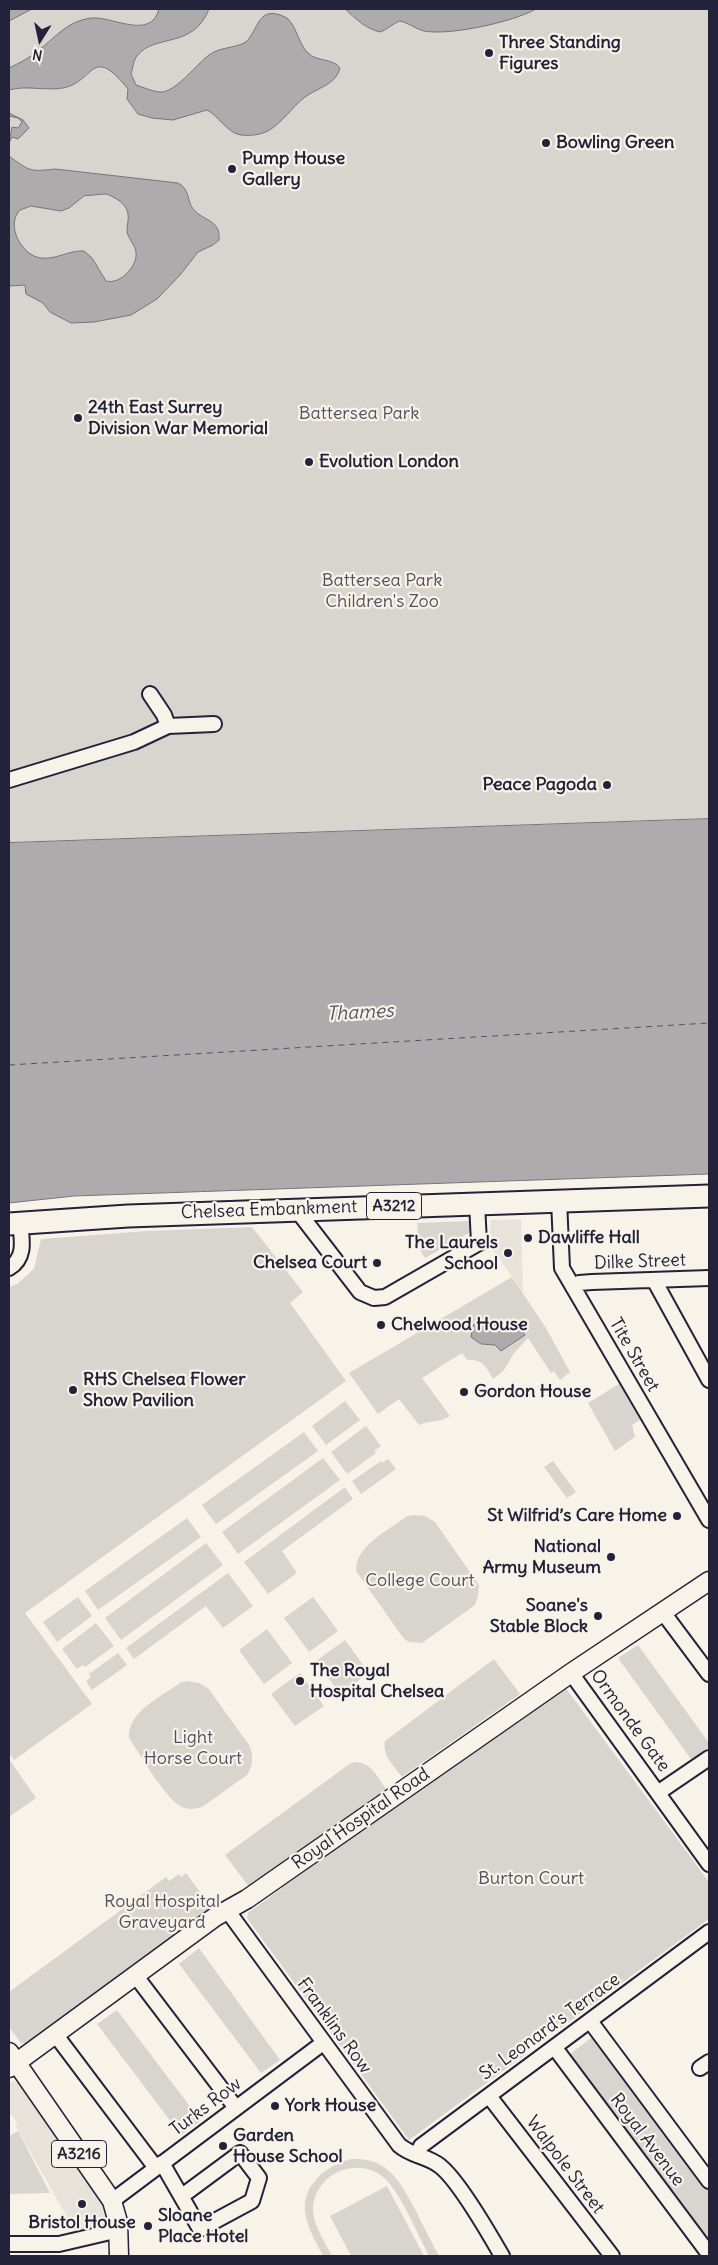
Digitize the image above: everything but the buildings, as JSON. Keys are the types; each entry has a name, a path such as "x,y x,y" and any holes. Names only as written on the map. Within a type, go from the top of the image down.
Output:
{"highway":[{"name":"Chelsea Embankment","path":"15,1224 128,1216 296,1209 709,1196"}],"main road":[{"name":"Royal Hospital Road","path":"11,2061 55,2034 215,1917 247,1899 571,1673 709,1581"},
{"name":"A3216","path":"11,2061 112,2201 119,2230 120,2256"}],"street":[{"path":"150,694 164,715 168,726"},
{"path":"9,780 134,742 168,726 214,724"},
{"name":"Tite Street","path":"559,1200 562,1268 709,1520"},
{"path":"296,1209 360,1292 374,1298 385,1297 479,1243 477,1203"},
{"path":"9,1268 19,1260 22,1252 15,1224"},
{"path":"705,1278 709,1292"},
{"name":"Dilke Street","path":"573,1287 579,1283 592,1282 705,1278"},
{"path":"654,1280 709,1380"},
{"path":"662,1612 709,1674"},
{"name":"Ormonde Gate","path":"571,1673 659,1792 709,1864"},
{"path":"659,1792 709,1758"},
{"name":"Franklins Row","path":"227,1910 399,2145 405,2151 435,2162 449,2173 502,2256"},
{"name":"St. Leonard's Terrace","path":"417,2155 421,2146 709,1932"},
{"path":"135,1975 236,2108"},
{"name":"Royal Avenue","path":"590,2021 709,2181"},
{"path":"55,2034 159,2165 182,2196 200,2229 252,2201 259,2178 240,2153 182,2196"},
{"name":"Turks Row","path":"112,2201 323,2043"},
{"name":"Royal Avenue","path":"555,2048 709,2254"},
{"name":"Walpole Street","path":"489,2096 612,2256"},
{"path":"9,2244 59,2244 119,2230"}],"shaded area":[{"name":"The Laurels School","path":"521,1219 523,1292 491,1247 490,1220"},
{"path":"13,2081 21,2084 91,2183 109,2213 113,2226 79,2238 15,2125 18,2124 11,2114 9,2116 9,2084"}],"green space":[{"name":"Battersea Park","path":"9,9 709,9 709,819 9,843"},
{"path":"469,1221 469,1233 425,1258 414,1240 418,1230 417,1223"},
{"path":"252,1227 303,1292 290,1303 346,1381 25,1613 92,1704 14,1760 9,1753 9,1287 17,1284 34,1269 41,1239 147,1231"},
{"path":"512,1277 546,1328 570,1372 560,1380 554,1371 551,1373 528,1338 514,1353 504,1370 493,1379 489,1371 480,1362 467,1360 462,1353 422,1378 450,1416 419,1425 399,1399 378,1414 349,1373"},
{"path":"619,1384 640,1420 632,1425 635,1437 615,1451 588,1403"},
{"path":"345,1401 360,1420 326,1445 312,1426"},
{"path":"366,1426 381,1446 374,1451 376,1453 347,1474 331,1452"},
{"path":"304,1432 318,1451 216,1524 202,1505"},
{"path":"323,1458 340,1480 238,1554 222,1532"},
{"path":"388,1459 396,1469 361,1494 352,1481 381,1461 382,1463"},
{"path":"553,1461 576,1492 567,1498 544,1467"},
{"path":"345,1487 353,1499 282,1551 297,1573 268,1594 244,1562"},
{"name":"College Court","path":"407,1516 425,1516 435,1522 479,1585 475,1605 422,1643 409,1642 404,1639 356,1571 357,1562 361,1554 374,1539"},
{"path":"187,1518 201,1537 98,1610 85,1591"},
{"path":"206,1543 223,1565 121,1640 105,1618"},
{"path":"228,1573 253,1606 223,1628 206,1606 134,1659 126,1648"},
{"path":"78,1597 92,1616 57,1642 43,1622"},
{"path":"313,1597 338,1631 309,1652 284,1618"},
{"path":"96,1623 114,1646 85,1667 83,1665 77,1669 62,1649"},
{"path":"267,1629 292,1663 264,1684 239,1650"},
{"path":"345,1640 369,1673 340,1694 316,1661"},
{"path":"638,1645 709,1743 709,1747 691,1759 618,1658"},
{"path":"118,1653 127,1665 92,1690 86,1681 91,1677 89,1674"},
{"path":"494,1659 520,1694 402,1777 387,1756 385,1741"},
{"path":"300,1673 324,1706 295,1726 271,1694"},
{"name":"Light Horse Court","path":"186,1681 199,1683 208,1688 249,1745 252,1757 251,1768 247,1775 202,1807 192,1809 182,1807 169,1796 129,1738 133,1720 139,1713 155,1700"},
{"name":"Burton Court","path":"565,1687 709,1882 709,1919 554,2033 547,2025 520,2046 526,2054 409,2140 247,1918 248,1913 381,1815 385,1815 425,1787 426,1783"},
{"path":"9,1759 36,1798 9,1817"},
{"path":"354,1762 365,1764 369,1767 386,1789 250,1888 225,1855"},
{"name":"Royal Hospital Graveyard","path":"186,1873 210,1906 210,1911 26,2043 21,2043 9,2027 9,1992 166,1877 169,1881 179,1874 181,1877"},
{"path":"199,1948 280,2060 261,2073 179,1964"},
{"path":"117,2010 201,2121 181,2135 97,2024"},
{"path":"596,2034 709,2189 709,2243 570,2054"},
{"path":"18,2131 50,2193 9,2194 9,2136"},
{"path":"351,2159 364,2159 375,2162 392,2173 410,2200 439,2256 429,2256 396,2192 383,2177 361,2168 338,2172 328,2178 320,2187 315,2198 313,2210 315,2222 332,2256 323,2256 307,2222 306,2196 310,2187 323,2173 341,2162"},
{"path":"387,2186 424,2256 351,2256 330,2216"}],"water":[{"path":"9,9 32,9 9,21"},
{"path":"159,9 209,9 202,22 184,36 153,45 144,49 137,56 131,74 136,85 159,92 172,88 180,83 212,53 246,42 260,20 270,14 277,14 287,18 308,53 316,58 337,65 340,68 338,74 330,82 305,97 268,131 251,135 236,134 207,110 173,120 152,118 138,114 127,99 128,89 116,76 107,69 100,67 63,88 22,88 9,90 9,68 32,55 62,30 75,22 100,18 130,25 148,24 155,18"},
{"path":"345,9 536,9 512,19 464,30 449,32 424,31 399,21 381,32 371,29"},
{"path":"9,113 23,120 29,128 18,139 12,137 9,143 12,127 18,128 22,122 18,118 9,116"},
{"path":"9,156 26,167 35,170 55,169 178,183 187,192 194,210 215,225 219,233 219,240 198,252 180,275 157,299 131,315 94,322 71,323 50,312 43,303 26,294 25,285 9,286","holes":["106,194 120,201 127,210 127,233 136,252 131,268 117,280 106,281 92,258 84,251 52,258 41,258 28,252 18,239 14,224 20,210 31,206 61,211 69,208 84,196"]},
{"name":"Thames","path":"709,819 709,1174 74,1196 9,1203 9,843"},
{"path":"509,1320 518,1324 525,1335 501,1351 495,1345 481,1344 471,1337 473,1325 477,1323 490,1327"}],"ferry route":[{"path":"9,1065 709,1023"}],"place":[{"name":"Three Standing Figures","path":"489,53"},
{"name":"Bowling Green","path":"546,143"},
{"name":"Pump House Gallery","path":"232,169"},
{"name":"24th East Surrey Division War Memorial","path":"78,418"},
{"name":"Evolution London","path":"309,462"},
{"name":"Peace Pagoda","path":"607,785"},
{"name":"Dawliffe Hall","path":"528,1238"},
{"name":"The Laurels School","path":"508,1253"},
{"name":"Chelsea Court","path":"377,1263"},
{"name":"Chelwood House","path":"381,1325"},
{"name":"RHS Chelsea Flower Show Pavilion","path":"73,1390"},
{"name":"Gordon House","path":"464,1392"},
{"name":"St Wilfrid’s Care Home","path":"677,1516"},
{"name":"National Army Museum","path":"611,1557"},
{"name":"Soane's Stable Block","path":"598,1616"},
{"name":"The Royal Hospital Chelsea","path":"300,1681"},
{"name":"York House","path":"275,2106"},
{"name":"Garden House School","path":"223,2146"},
{"name":"Bristol House","path":"82,2204"},
{"name":"Sloane Place Hotel","path":"148,2226"}],"park label":[{"name":"Battersea Park Children's Zoo","path":"382,591"}]}
